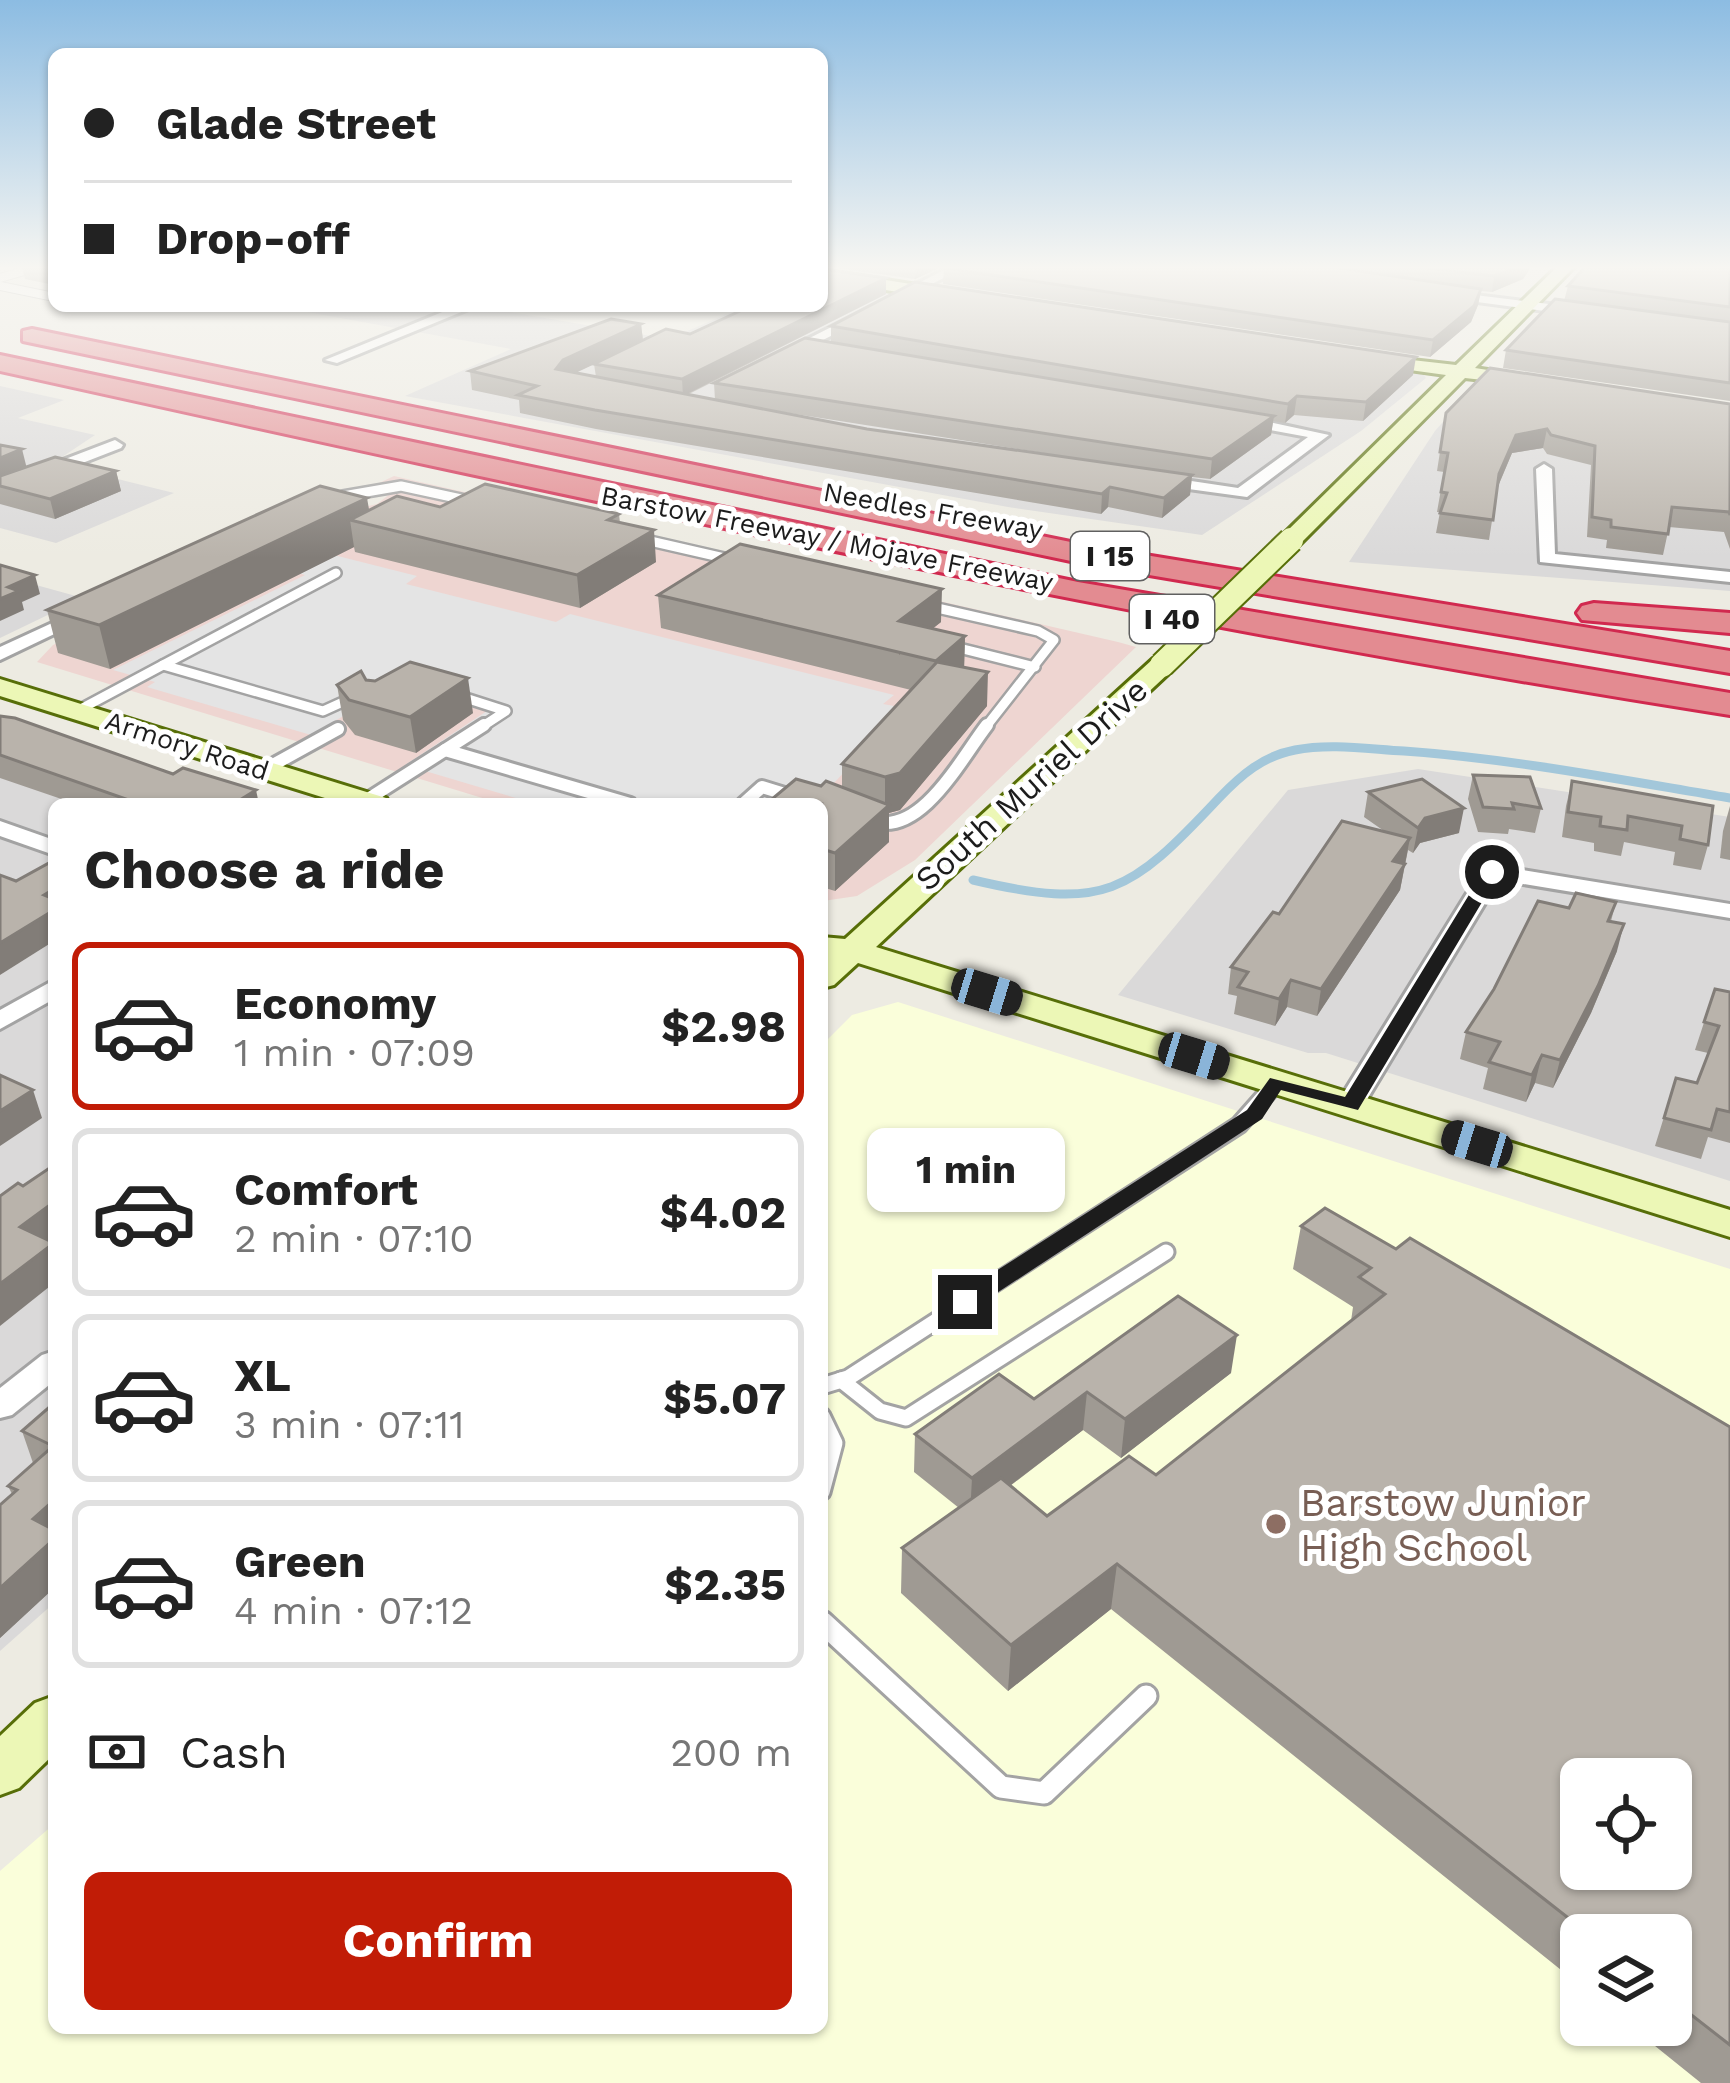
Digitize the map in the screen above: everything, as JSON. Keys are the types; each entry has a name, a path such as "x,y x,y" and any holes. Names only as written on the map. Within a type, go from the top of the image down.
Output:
{"highway":[{"name":"Barstow Freeway / Mojave Freeway","path":"6,364 616,497 1369,645 1730,704"},
{"name":"Barstow Freeway / Mojave Freeway","path":"165,364 494,434 1356,602 1730,662"},
{"name":"Needles Freeway","path":"494,434 1336,580 1535,607 1730,623"},
{"name":"Needles Freeway","path":"616,497 1298,646 1730,730"}],"street":[{"path":"1413,364 1551,385"},
{"name":"South Muriel Drive","path":"837,948 1162,664 1465,364"},
{"path":"1148,480 1241,494 1321,435 1208,415"},
{"path":"0,490 115,445"},
{"path":"1544,469 1546,558 1730,577"},
{"path":"0,654 108,604"},
{"name":"Armory Road","path":"0,687 356,798"},
{"path":"0,828 48,846"},
{"path":"1350,1105 1492,872 1730,910"},
{"path":"837,948 1730,1223"},
{"path":"0,1021 48,992"},
{"path":"0,1406 48,1369"},
{"path":"0,1771 48,1724"}],"lane":[{"path":"334,500 401,486 499,507"},
{"path":"631,537 742,562"},
{"path":"77,711 336,572"},
{"path":"853,815 885,825 915,816 1054,640 901,599"},
{"path":"930,641 1035,667"},
{"path":"164,665 323,711 369,689"},
{"path":"376,798 506,711 434,690"},
{"path":"262,770 338,729"},
{"path":"445,750 609,798"},
{"path":"750,798 762,788 796,798"},
{"path":"828,807 838,810"},
{"path":"828,1384 1239,1125 1254,1114 1277,1082"},
{"path":"841,1380 880,1411 906,1418 1166,1252"},
{"path":"828,1422 836,1447 828,1473"},
{"path":"828,1628 1001,1787 1025,1793 1044,1792 1145,1696"}],"shaded area":[{"path":"477,364 1358,364 1426,378 1361,431 1202,535 1008,507 405,396"},
{"path":"0,386 64,400 18,418 95,435 53,463 174,493 56,543 0,528"},
{"path":"1470,391 1730,420 1730,591 1349,562 1435,431"},
{"path":"394,476 1136,647 915,860 857,896 828,900 828,798 482,798 37,662 53,645 339,513 377,504 391,493 377,484"},
{"path":"298,546 417,576 406,584 556,622 570,614 894,695 883,704 905,708 820,798 516,798 405,765 487,711 396,685 311,735 147,687 155,682 113,670 305,575 264,563"},
{"path":"0,575 83,598 0,638"},
{"path":"0,726 64,738 252,798 48,798 48,1608 0,1651"},
{"path":"1418,769 1730,817 1730,1181 1326,1053 1308,1053 1118,995 1288,790"},
{"name":"Barstow Junior High School","path":"898,1002 1730,1269 1730,2083 0,2083 0,1871 48,1829 48,2034 828,2034 828,1039 852,1015"}],"building":[{"path":"488,364 560,364 556,369 867,429 1192,475 1164,498 1110,487 1102,494 595,410 518,395 537,386 470,371"},
{"path":"595,364 712,364 682,379"},
{"path":"752,364 963,364 1274,416 1212,459 714,383"},
{"path":"1055,364 1408,364 1366,402 1297,396 1288,404"},
{"path":"1602,364 1730,364 1730,383"},
{"path":"1490,368 1730,404 1730,515 1672,507 1668,534 1611,527 1611,520 1592,517 1595,446 1551,435 1547,429 1516,435 1499,474 1493,520 1440,513 1447,493 1441,492 1448,453 1440,452 1446,413"},
{"path":"0,445 22,449 0,458"},
{"path":"55,457 116,471 50,499 0,486 0,476"},
{"path":"485,484 619,514 608,520 654,530 577,575 350,520 397,496 440,507"},
{"path":"320,486 367,498 99,625 47,610"},
{"path":"740,544 942,589 899,621 965,636 936,661 658,595"},
{"path":"0,565 35,575 8,587 19,591 0,599"},
{"path":"410,662 468,678 410,717 349,700 337,685 361,671 366,680 375,681"},
{"path":"937,662 988,672 900,773 885,777 842,764"},
{"path":"0,716 173,774 183,768 256,790 243,798 123,798 0,755"},
{"path":"1473,775 1530,777 1541,808 1512,803 1514,809 1483,807"},
{"path":"796,779 821,786 826,781 889,805 835,853 828,851 828,798 773,798"},
{"path":"1422,779 1464,808 1425,818 1418,828 1368,792"},
{"path":"1572,781 1713,806 1708,845 1680,839 1682,826 1628,816 1627,830 1600,826 1601,817 1568,812"},
{"path":"1342,821 1410,838 1393,861 1405,864 1321,989 1291,980 1279,999 1238,987 1248,972 1231,967 1273,912 1279,914"},
{"path":"48,864 48,893 44,895 48,914 0,943 0,875 16,881"},
{"path":"1576,893 1616,902 1608,921 1624,924 1560,1060 1542,1055 1532,1075 1489,1062 1500,1042 1466,1032 1494,989 1538,901 1569,908"},
{"path":"1715,989 1730,992 1730,1112 1717,1109 1711,1130 1664,1118 1676,1078 1697,1083 1719,1026 1704,1022"},
{"path":"0,1075 33,1090 0,1111"},
{"path":"48,1169 48,1206 20,1227 48,1240 48,1248 0,1284 0,1196 18,1183 23,1186"},
{"name":"Barstow Junior High School","path":"1325,1208 1396,1249 1410,1238 1730,1427 1730,2045 1692,2015 1692,1914 1563,1914 1117,1564 1011,1645 902,1548 1001,1478 1047,1516 1129,1456 1156,1475 1385,1294 1359,1277 1371,1268 1301,1226"},
{"path":"1178,1296 1237,1335 1125,1419 1087,1392 972,1478 915,1434 999,1374 1034,1399"},
{"path":"48,1408 48,1444 22,1431"},
{"path":"48,1450 48,1505 33,1519 48,1527 48,1544 0,1588 0,1505 17,1490 8,1486"}],"waterway":[{"path":"973,880 1054,894 1112,887 1161,856 1253,768 1283,753 1308,748 1486,759 1730,798"}],"place":[{"name":"Barstow Junior High School","path":"1276,1524"}],"route":[{"path":"965,1302 1254,1114 1277,1082 1350,1105 1492,872"}]}
